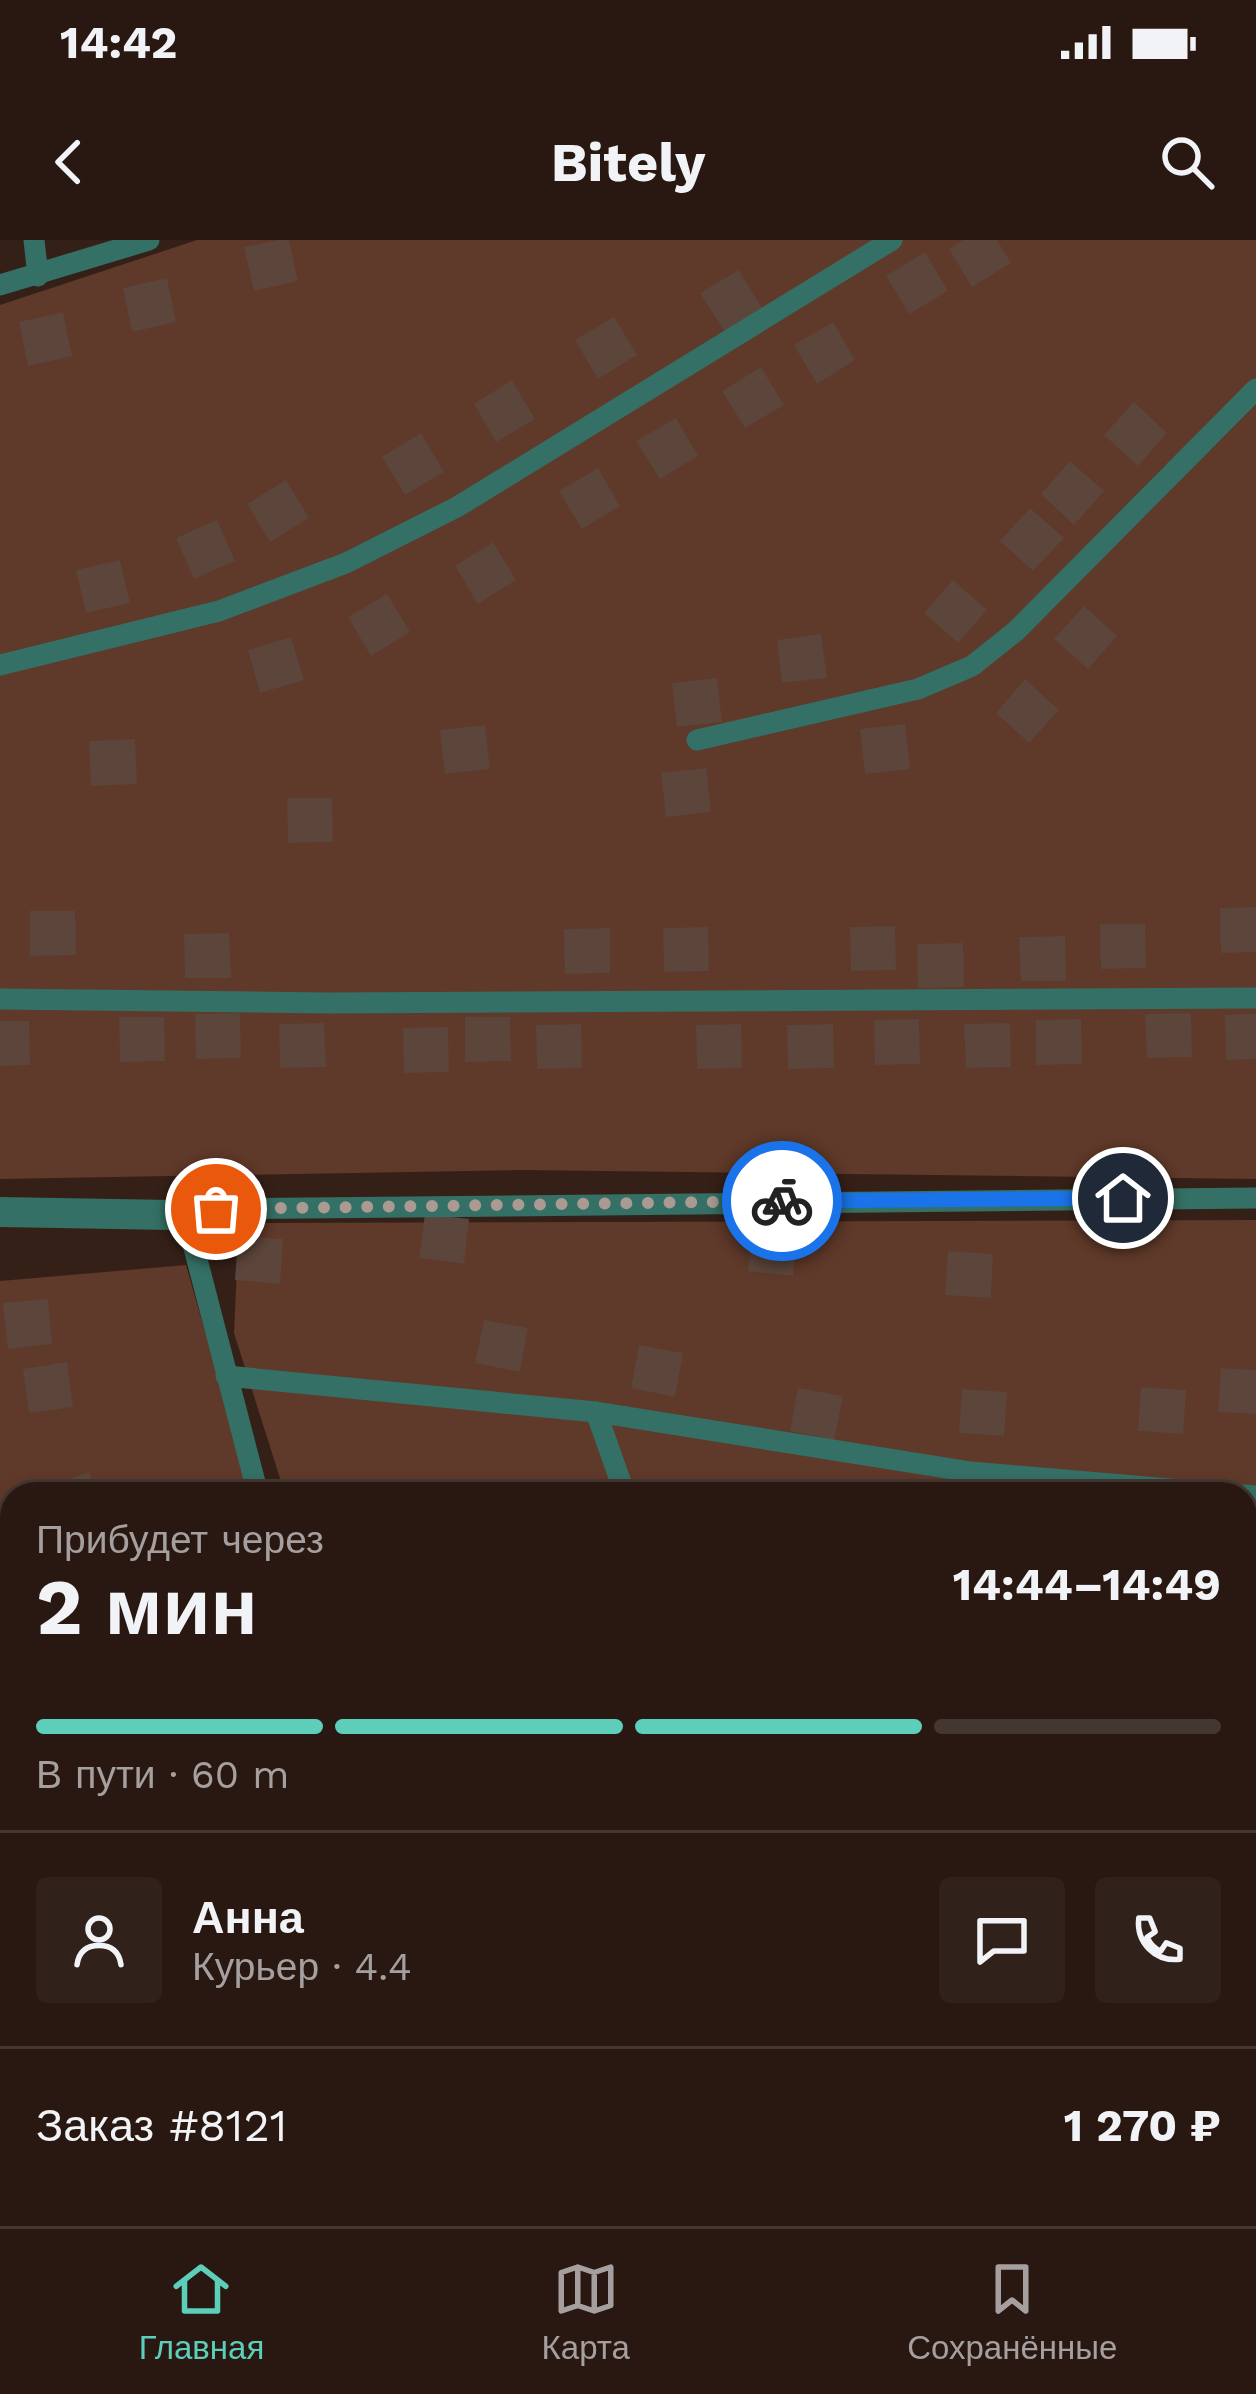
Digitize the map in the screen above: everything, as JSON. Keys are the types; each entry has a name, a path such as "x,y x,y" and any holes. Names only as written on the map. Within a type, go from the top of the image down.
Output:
{"street":[{"path":"0,1212 172,1215 187,1221"}],"lane":[{"path":"34,240 38,276"},
{"path":"0,285 149,240"},
{"path":"0,664 219,611 346,563 457,507 892,240"},
{"path":"697,740 918,689 972,666 1016,631 1256,389"},
{"path":"0,999 328,1003 1256,998"},
{"path":"255,1482 187,1221 216,1209 1256,1198"},
{"path":"226,1376 596,1412 967,1482"},
{"path":"596,1412 621,1482"}],"shaded area":[{"path":"197,240 1256,240 1256,1179 524,1170 0,1179 0,305"},
{"path":"1256,1220 1256,1482 281,1482 234,1333 239,1223"},
{"path":"186,1265 248,1482 0,1482 0,1281"}],"building":[{"path":"289,240 298,281 254,291 244,247"},
{"path":"963,240 997,240 1011,263 972,287 949,249"},
{"path":"925,252 948,291 909,314 886,276"},
{"path":"739,270 762,308 724,331 700,293"},
{"path":"167,278 176,322 132,332 123,288"},
{"path":"63,312 72,356 28,366 19,322"},
{"path":"614,317 637,355 598,379 575,340"},
{"path":"833,322 855,360 817,384 794,345"},
{"path":"761,367 784,405 745,428 722,391"},
{"path":"512,380 535,419 496,442 474,404"},
{"path":"1134,402 1167,433 1138,466 1104,435"},
{"path":"676,418 698,456 660,479 636,441"},
{"path":"421,433 444,472 405,495 382,457"},
{"path":"1070,461 1104,491 1074,525 1041,494"},
{"path":"598,468 620,506 582,529 559,491"},
{"path":"286,480 309,518 270,542 247,504"},
{"path":"1030,508 1064,538 1033,571 1000,541"},
{"path":"217,520 235,561 194,579 176,538"},
{"path":"493,542 516,580 478,604 455,566"},
{"path":"120,560 130,603 86,613 76,570"},
{"path":"953,580 987,610 958,643 924,613"},
{"path":"387,594 410,632 371,656 348,617"},
{"path":"1084,606 1117,636 1088,669 1054,639"},
{"path":"821,634 827,678 782,683 777,640"},
{"path":"291,637 304,680 260,693 248,650"},
{"path":"717,678 722,722 677,727 672,683"},
{"path":"1025,679 1059,710 1029,743 996,713"},
{"path":"905,724 910,769 865,774 860,729"},
{"path":"485,725 490,769 445,774 440,730"},
{"path":"135,739 137,784 91,786 89,741"},
{"path":"706,768 711,812 666,817 661,773"},
{"path":"287,798 332,798 333,842 288,843"},
{"path":"1256,907 1256,952 1221,953 1220,908"},
{"path":"30,911 75,911 76,955 30,956"},
{"path":"1100,924 1145,924 1146,968 1101,969"},
{"path":"895,926 896,970 851,971 850,927"},
{"path":"708,927 709,971 664,972 663,928"},
{"path":"610,928 610,973 565,974 564,929"},
{"path":"229,933 231,978 185,978 184,934"},
{"path":"1065,936 1066,981 1021,981 1019,937"},
{"path":"963,943 964,987 918,988 917,944"},
{"path":"240,1013 241,1058 196,1059 195,1014"},
{"path":"1191,1013 1192,1057 1147,1058 1145,1014"},
{"path":"1256,1014 1256,1059 1226,1060 1225,1015"},
{"path":"119,1017 164,1017 165,1061 120,1062"},
{"path":"465,1017 510,1017 511,1061 465,1062"},
{"path":"919,1019 920,1064 875,1065 874,1020"},
{"path":"1081,1019 1082,1064 1036,1065 1036,1020"},
{"path":"0,1021 29,1021 30,1065 0,1066"},
{"path":"324,1023 326,1067 280,1068 279,1024"},
{"path":"1010,1023 1011,1067 966,1068 964,1024"},
{"path":"581,1024 582,1068 537,1069 536,1025"},
{"path":"741,1024 742,1068 697,1069 696,1025"},
{"path":"833,1024 834,1068 788,1069 787,1025"},
{"path":"448,1027 449,1072 404,1073 403,1028"},
{"path":"425,1214 469,1219 464,1264 419,1258"},
{"path":"752,1226 798,1232 793,1276 748,1271"},
{"path":"238,1236 283,1239 280,1284 235,1280"},
{"path":"948,1251 993,1254 991,1298 945,1295"},
{"path":"48,1299 52,1344 8,1349 3,1303"},
{"path":"484,1320 528,1328 520,1372 475,1363"},
{"path":"639,1345 683,1353 675,1397 631,1388"},
{"path":"67,1362 73,1407 29,1413 23,1369"},
{"path":"1221,1368 1256,1370 1256,1414 1218,1412"},
{"path":"1141,1387 1186,1390 1183,1434 1138,1431"},
{"path":"798,1388 843,1396 834,1440 790,1431"},
{"path":"962,1389 1007,1392 1004,1436 959,1433"},
{"path":"89,1472 93,1482 61,1482"}],"way so far":[{"path":"216,1209 782,1201"}],"route":[{"path":"782,1201 1123,1198"}]}
